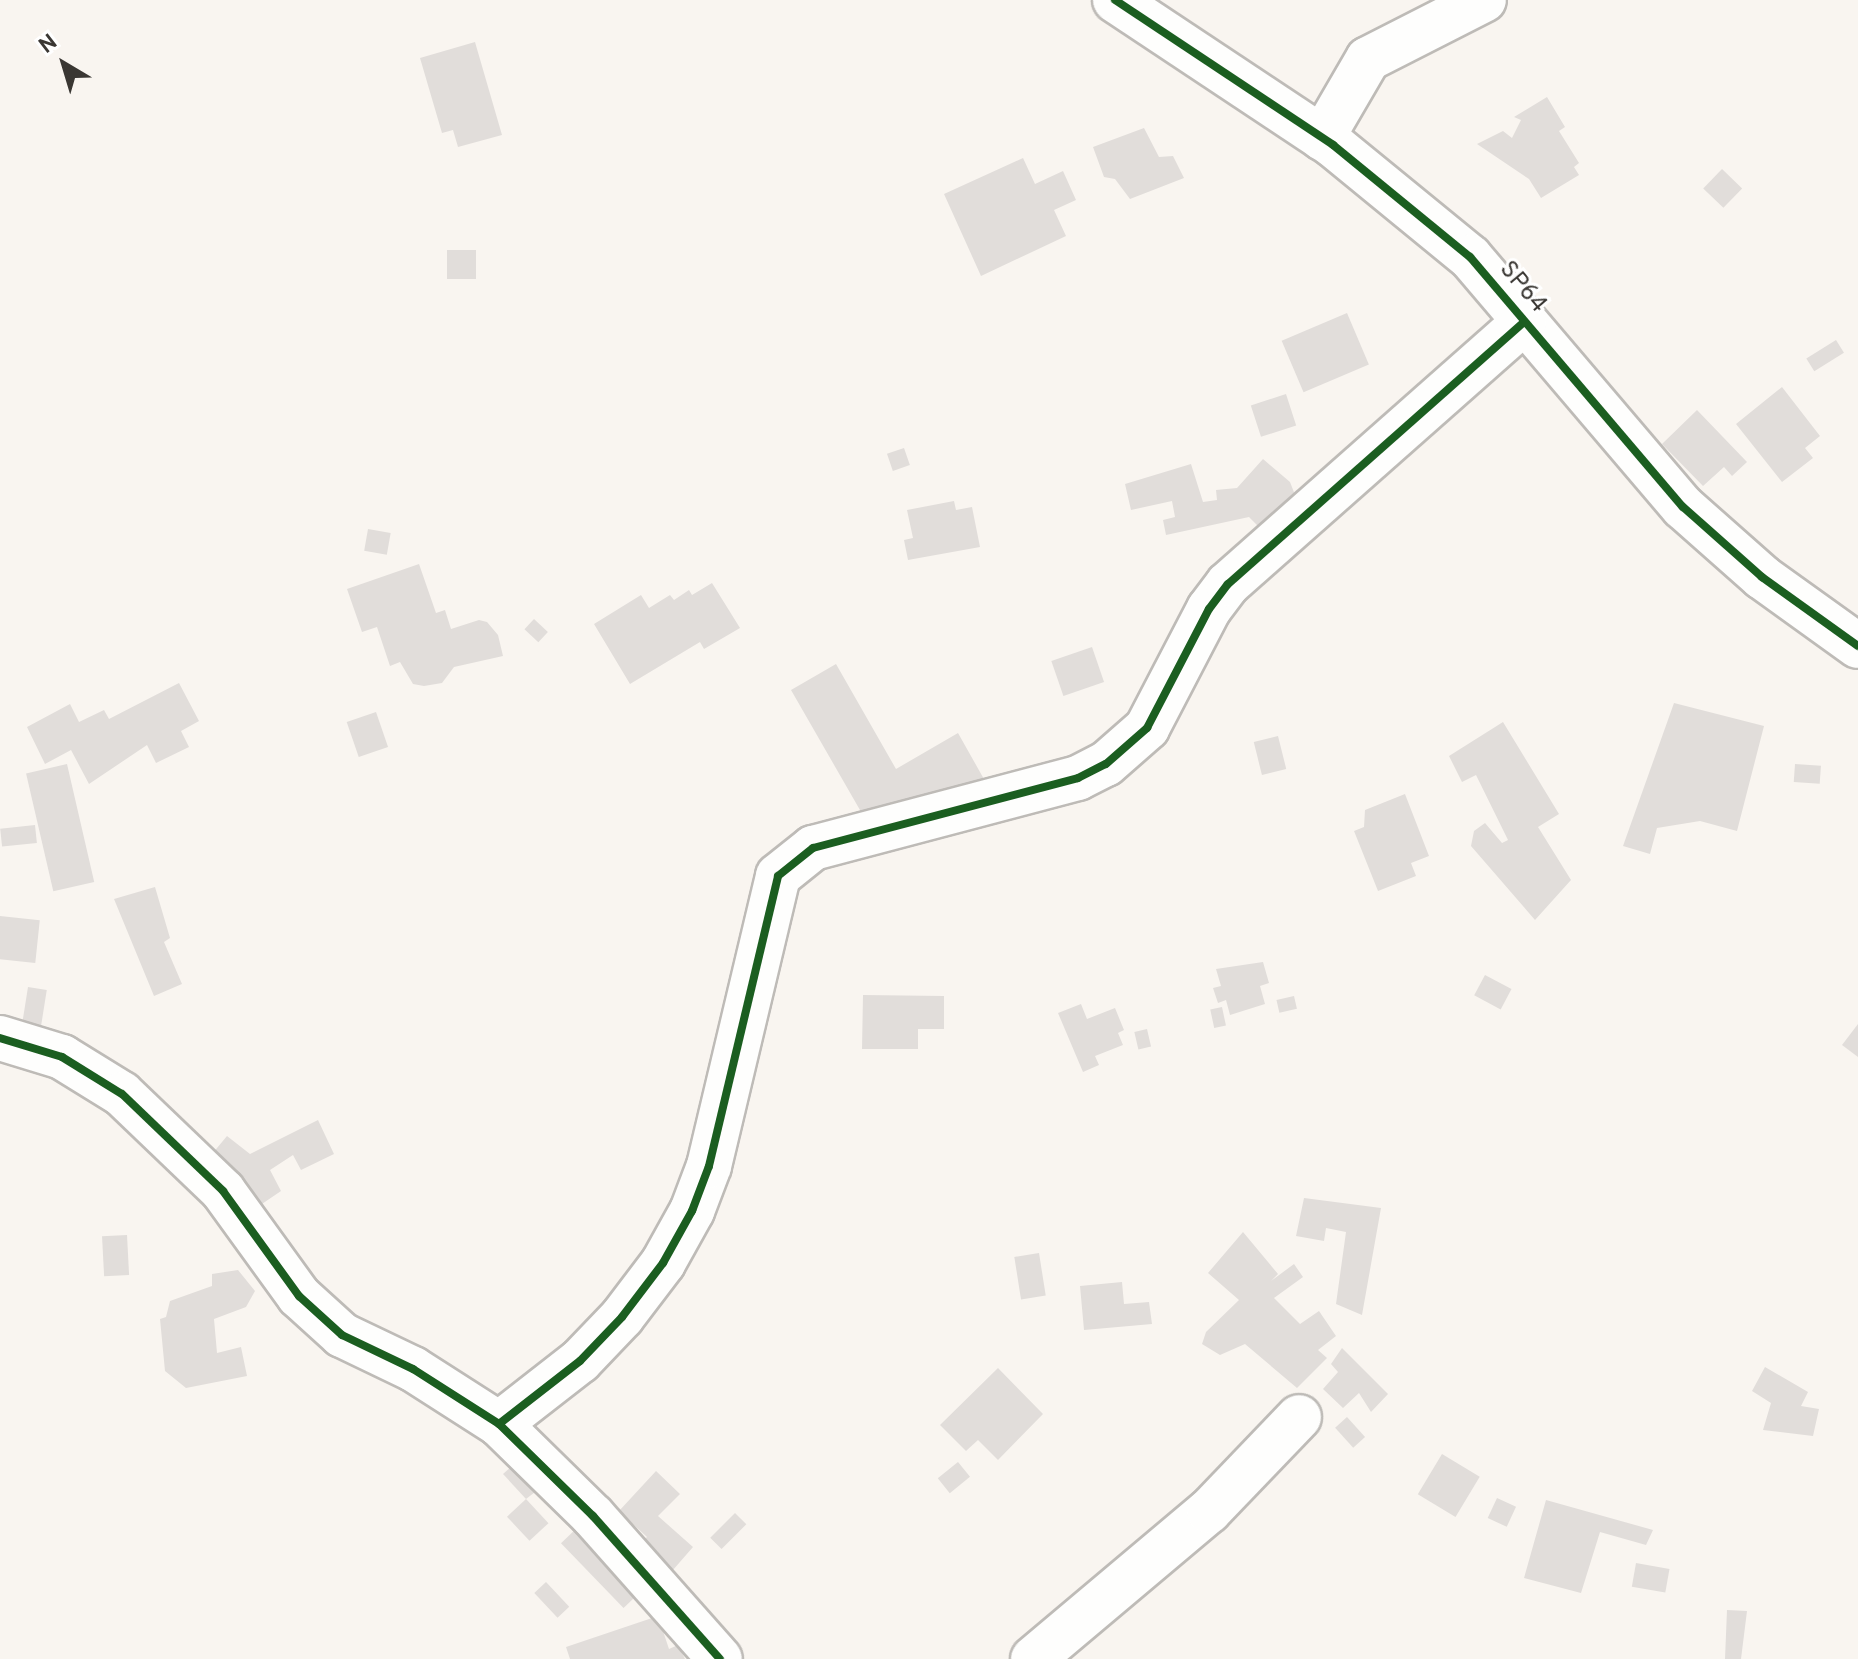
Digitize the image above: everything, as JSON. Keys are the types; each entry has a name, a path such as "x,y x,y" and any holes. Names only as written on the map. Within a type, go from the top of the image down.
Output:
{"street":[{"path":"1322,138 1368,59 1484,0"},
{"name":"SP64","path":"1136,6 1322,138 1470,257 1683,507 1762,577 1858,646"},
{"path":"499,1424 580,1361 622,1317 663,1263 692,1211 709,1166 778,876 813,848 1078,778 1117,756 1147,728 1209,609 1228,584 1524,322"},
{"path":"0,1038 62,1057 122,1094 223,1191 299,1296 342,1335 413,1369 499,1424 593,1516 720,1659"},
{"path":"1033,1659 1198,1521 1299,1417"}],"building":[{"path":"475,42 502,135 458,147 453,130 442,133 420,58"},
{"path":"1547,97 1565,127 1559,131 1579,163 1574,167 1579,175 1541,198 1529,179 1477,144 1503,131 1512,138 1521,120 1514,117"},
{"path":"1144,128 1159,157 1173,156 1184,178 1130,199 1115,179 1104,177 1093,147"},
{"path":"1023,158 1035,184 1063,171 1076,200 1054,210 1066,236 981,276 944,194"},
{"path":"1722,169 1742,188 1723,208 1703,188"},
{"path":"447,250 476,250 476,279 447,279"},
{"path":"1347,313 1369,365 1304,392 1282,341"},
{"path":"1836,340 1844,353 1814,371 1806,359"},
{"path":"1782,387 1820,436 1805,448 1813,458 1782,482 1736,424"},
{"path":"1286,394 1296,425 1261,437 1251,405"},
{"path":"1697,410 1747,462 1732,476 1724,467 1703,486 1662,444"},
{"path":"904,448 910,465 893,471 887,454"},
{"path":"1263,459 1290,482 1297,500 1262,530 1249,517 1166,535 1163,520 1175,517 1172,501 1131,510 1125,484 1191,464 1203,502 1217,500 1216,490 1237,488"},
{"path":"954,501 956,510 972,507 980,547 908,560 904,540 913,538 907,510"},
{"path":"368,529 391,533 387,555 364,551"},
{"path":"419,564 436,613 445,610 451,629 479,620 487,622 498,635 503,656 454,667 442,683 424,686 413,684 400,662 390,666 377,627 362,632 347,589"},
{"path":"712,583 740,628 704,649 700,642 630,684 594,624 641,595 649,608 670,595 674,600 689,590 692,595"},
{"path":"534,619 548,632 538,642 524,629"},
{"path":"1092,647 1104,682 1063,696 1051,661"},
{"path":"836,664 896,769 958,733 989,788 864,817 791,690"},
{"path":"179,683 199,721 181,731 189,747 156,763 147,745 89,784 71,750 45,764 27,727 70,704 79,722 104,710 109,719"},
{"path":"1674,703 1764,726 1737,831 1700,821 1657,828 1650,854 1623,846"},
{"path":"376,712 388,747 359,757 347,722"},
{"path":"1503,722 1559,814 1538,827 1571,880 1535,920 1471,846 1474,831 1485,823 1502,843 1508,840 1476,775 1462,782 1449,756"},
{"path":"1278,736 1286,769 1262,775 1254,742"},
{"path":"67,764 94,882 53,891 26,773"},
{"path":"1795,764 1821,766 1820,784 1794,782"},
{"path":"1405,794 1429,856 1411,863 1416,876 1378,891 1354,831 1364,827 1365,810"},
{"path":"35,825 37,843 2,847 0,829"},
{"path":"155,887 170,938 164,942 182,984 154,996 114,899"},
{"path":"0,916 40,920 35,963 0,959"},
{"path":"1263,962 1269,983 1260,986 1265,1004 1230,1015 1226,1000 1218,1003 1213,988 1221,986 1216,969"},
{"path":"1485,975 1511,989 1501,1009 1474,995"},
{"path":"28,987 47,990 41,1027 22,1024"},
{"path":"863,995 944,996 944,1029 918,1029 918,1049 862,1049"},
{"path":"1294,996 1297,1009 1279,1013 1276,1000"},
{"path":"1081,1004 1087,1019 1115,1008 1124,1030 1118,1033 1123,1045 1095,1056 1099,1065 1083,1072 1058,1013"},
{"path":"1222,1007 1226,1026 1214,1028 1210,1009"},
{"path":"1858,1024 1858,1057 1842,1045"},
{"path":"1147,1029 1151,1047 1138,1049 1134,1032"},
{"path":"318,1120 334,1154 301,1170 293,1155 270,1170 281,1191 256,1208 212,1154 227,1136 250,1154"},
{"path":"1304,1198 1381,1208 1362,1315 1336,1304 1346,1232 1326,1228 1324,1241 1296,1236"},
{"path":"1243,1232 1278,1274 1271,1281 1294,1264 1303,1277 1274,1298 1300,1324 1319,1311 1336,1336 1318,1350 1327,1358 1297,1388 1245,1344 1220,1355 1202,1344 1206,1332 1239,1300 1208,1273"},
{"path":"127,1235 129,1275 104,1276 102,1236"},
{"path":"1039,1253 1046,1295 1021,1299 1014,1257"},
{"path":"238,1270 255,1291 246,1307 214,1319 217,1353 241,1347 247,1376 186,1388 165,1371 160,1319 166,1317 170,1301 212,1286 212,1274"},
{"path":"1122,1282 1124,1304 1149,1302 1152,1324 1084,1330 1080,1286"},
{"path":"1342,1348 1388,1394 1371,1412 1359,1393 1343,1408 1323,1389 1338,1372 1331,1364"},
{"path":"1765,1367 1808,1392 1801,1406 1819,1409 1813,1436 1763,1430 1771,1403 1752,1391"},
{"path":"998,1368 1043,1414 998,1460 978,1440 966,1451 940,1425"},
{"path":"1347,1417 1365,1437 1353,1448 1335,1428"},
{"path":"1442,1454 1480,1477 1456,1517 1418,1494"},
{"path":"958,1462 970,1477 950,1493 938,1478"},
{"path":"513,1465 539,1489 526,1499 503,1474"},
{"path":"656,1471 680,1494 658,1516 693,1547 666,1578 635,1548 647,1537 619,1511"},
{"path":"1497,1498 1516,1507 1507,1527 1488,1518"},
{"path":"526,1499 549,1523 529,1541 507,1517"},
{"path":"1546,1500 1653,1530 1646,1545 1600,1532 1581,1593 1524,1578"},
{"path":"735,1513 746,1524 722,1549 710,1538"},
{"path":"579,1526 642,1591 624,1608 561,1543"},
{"path":"1636,1563 1669,1569 1665,1593 1632,1587"},
{"path":"546,1582 569,1607 557,1618 534,1593"},
{"path":"1727,1610 1747,1611 1741,1659 1725,1659"},
{"path":"658,1616 669,1649 678,1645 685,1659 570,1659 566,1647"}],"cycle path":[{"path":"1115,0 1333,145 1470,257 1683,507 1762,577 1858,646"},
{"path":"499,1424 580,1361 622,1317 663,1263 692,1211 709,1166 778,876 813,848 1078,778 1106,764 1147,728 1209,609 1228,584 1524,322"},
{"path":"0,1038 62,1057 122,1094 223,1191 299,1296 342,1335 413,1369 499,1424 593,1516 720,1659"}]}
